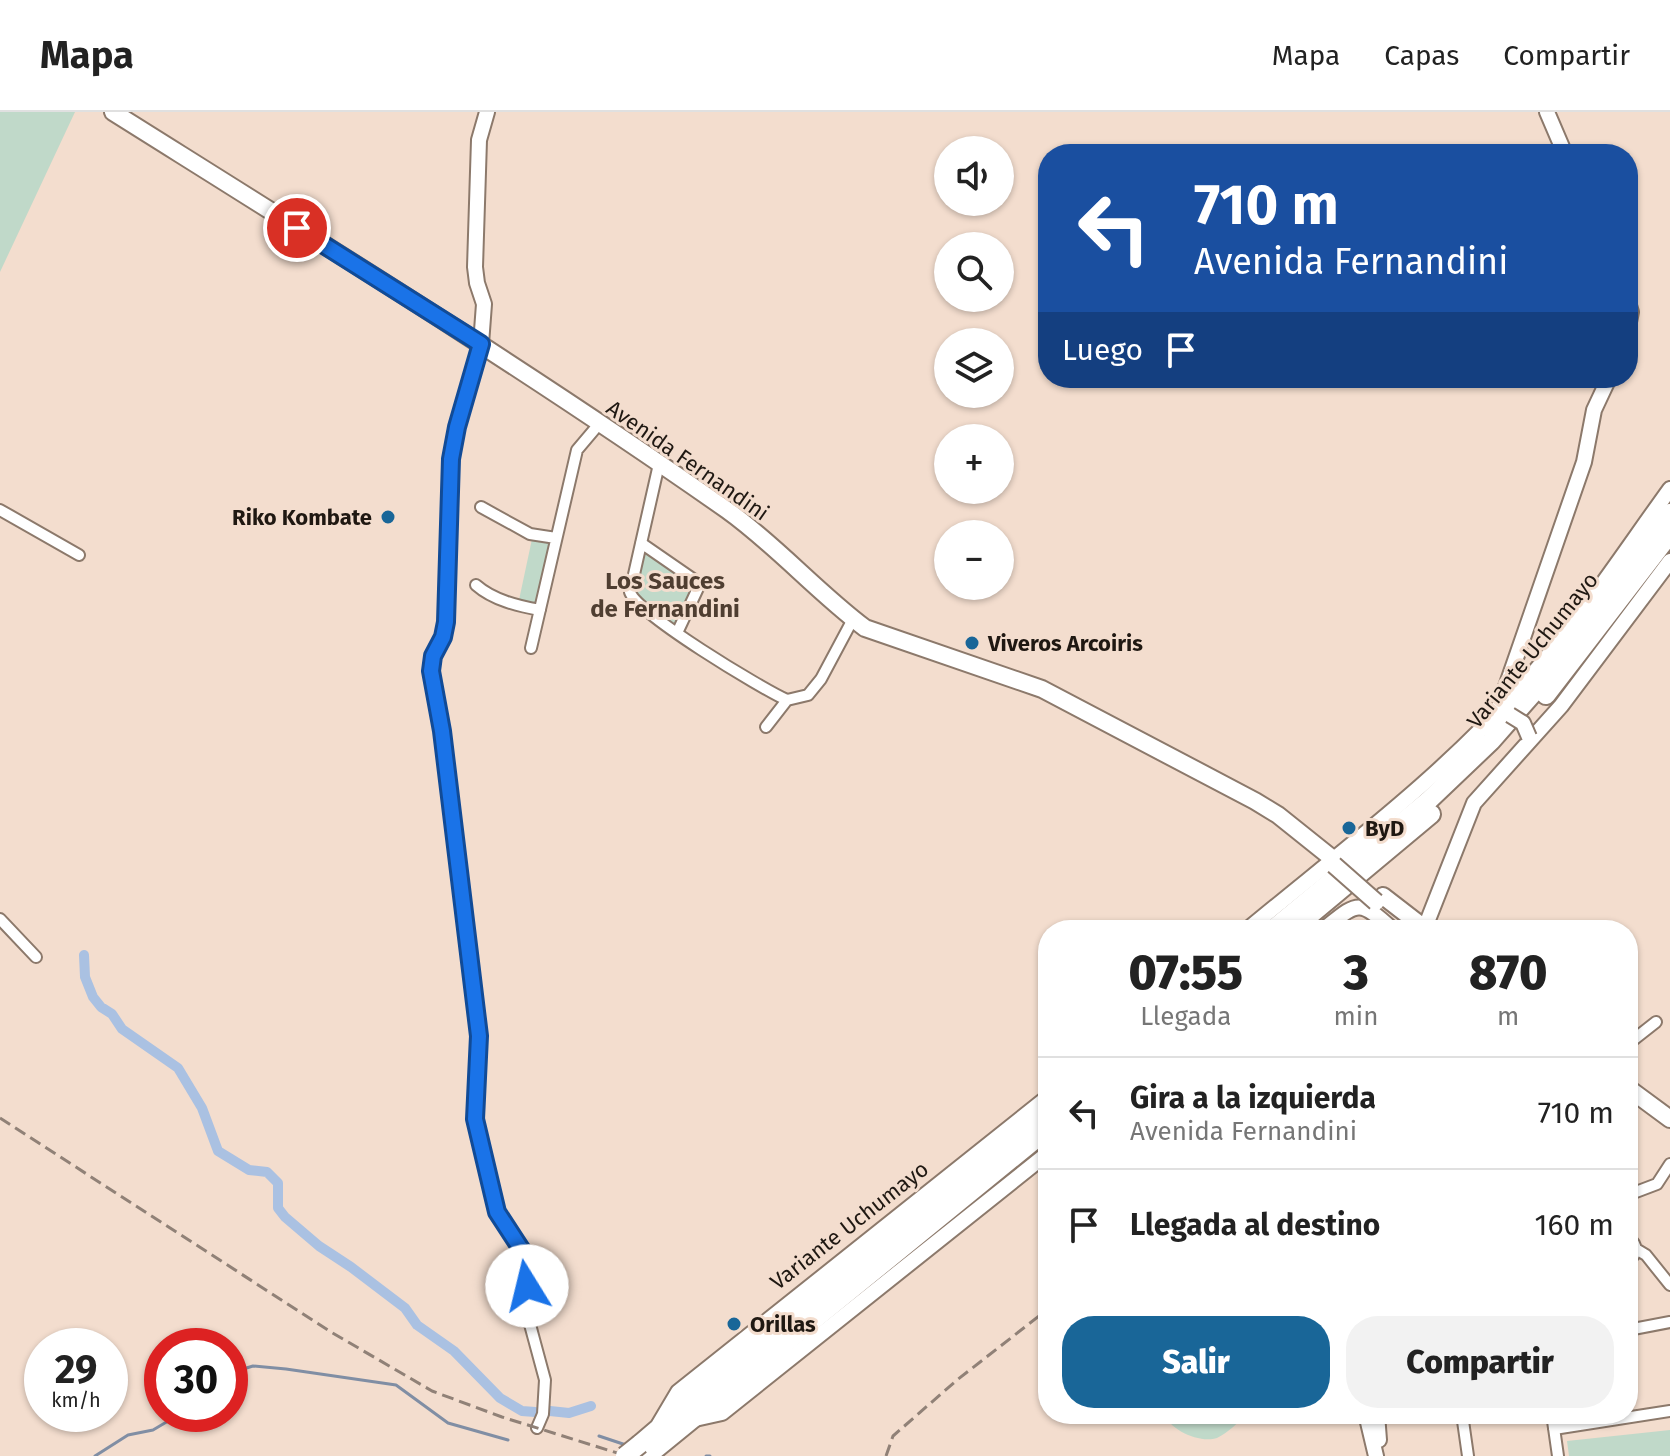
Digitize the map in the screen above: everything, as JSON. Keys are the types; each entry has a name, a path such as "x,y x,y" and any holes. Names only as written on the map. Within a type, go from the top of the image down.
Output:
{"highway":[{"name":"Variante Uchumayo","path":"1284,920 1428,801 1491,741 1535,691 1670,513"},
{"name":"Variante Uchumayo","path":"1304,920 1438,809 1499,749 1562,675 1670,534"},
{"name":"Variante Uchumayo","path":"644,1447 1038,1120"},
{"path":"644,1447 690,1420 1038,1137"}],"main road":[{"name":"Avenida Fernandini","path":"113,112 481,344 659,464 730,513 853,619 878,634 1042,689 1255,801 1278,815 1408,920"},
{"path":"481,344 484,304 475,267 479,140 487,112"},
{"path":"1547,112 1561,144"},
{"path":"1529,740 1523,723 1504,714 1584,462 1594,410 1604,388"},
{"name":"Variante Uchumayo","path":"1260,920 1336,861 1504,714 1670,489"},
{"path":"1426,920 1474,803 1561,706 1670,561"},
{"path":"1335,920 1349,909 1359,907 1374,912 1382,920"},
{"path":"1638,1095 1670,1119"},
{"name":"Variante Uchumayo","path":"644,1447 678,1392 1038,1105"},
{"path":"690,1420 722,1413 1038,1161"},
{"path":"1369,1424 1378,1456"},
{"path":"1377,1424 1378,1456"}],"street":[{"path":"481,344 451,459 446,622 443,637 433,656 431,671 442,731 479,1036 475,1119 497,1212 525,1255 528,1317 545,1380 543,1414 537,1428"},
{"path":"531,648 577,450 599,424"},
{"path":"659,464 630,592 632,598 677,633 787,700"},
{"path":"481,507 530,534 556,538"},
{"path":"0,510 79,555"},
{"path":"641,543 699,586 677,633"},
{"path":"476,585 515,605 540,610"},
{"path":"766,727 787,700 808,695 821,679 853,619"},
{"path":"0,919 36,957"},
{"path":"1638,1036 1656,1022"},
{"path":"1638,1191 1657,1184 1670,1164"},
{"path":"1638,1250 1646,1255 1670,1285"},
{"path":"1638,1328 1670,1322"},
{"path":"1638,1416 1670,1411"},
{"path":"1463,1424 1468,1456"},
{"path":"1553,1424 1558,1456"},
{"path":"1554,1429 1586,1424"}],"green space":[{"path":"0,112 75,112 0,272"},
{"path":"532,539 550,543 537,604 519,600"},
{"path":"650,554 695,588 676,625 635,597 645,555"},
{"path":"1236,1424 1217,1438 1210,1439 1194,1437 1172,1425"},
{"path":"1670,1430 1670,1456 1569,1456 1567,1441"}],"waterway":[{"path":"84,955 85,977 93,997 112,1014 122,1029 178,1068 202,1108 218,1151 249,1170 267,1172 278,1183 278,1208 285,1217 319,1246 405,1308 417,1325 454,1351 500,1398 522,1411 535,1412"},
{"path":"248,1368 286,1369 396,1385 448,1423 508,1440"},
{"path":"550,1411 569,1413 591,1406"},
{"path":"95,1456 128,1435 144,1432"},
{"path":"599,1436 629,1446"}],"railway":[{"path":"0,1118 331,1332 432,1391 502,1417 627,1456"},
{"path":"886,1456 893,1436 957,1380 1038,1317"}],"place":[{"name":"Riko Kombate","path":"388,517"},
{"name":"Viveros Arcoiris","path":"972,643"},
{"name":"ByD","path":"1349,828"},
{"name":"Orillas","path":"734,1324"}],"district":[{"name":"Los Sauces de Fernandini","path":"665,595"}],"route":[{"path":"297,228 481,344 451,459 446,622 443,637 433,656 431,671 442,731 479,1036 475,1119 497,1212 525,1255 527,1286"}]}
